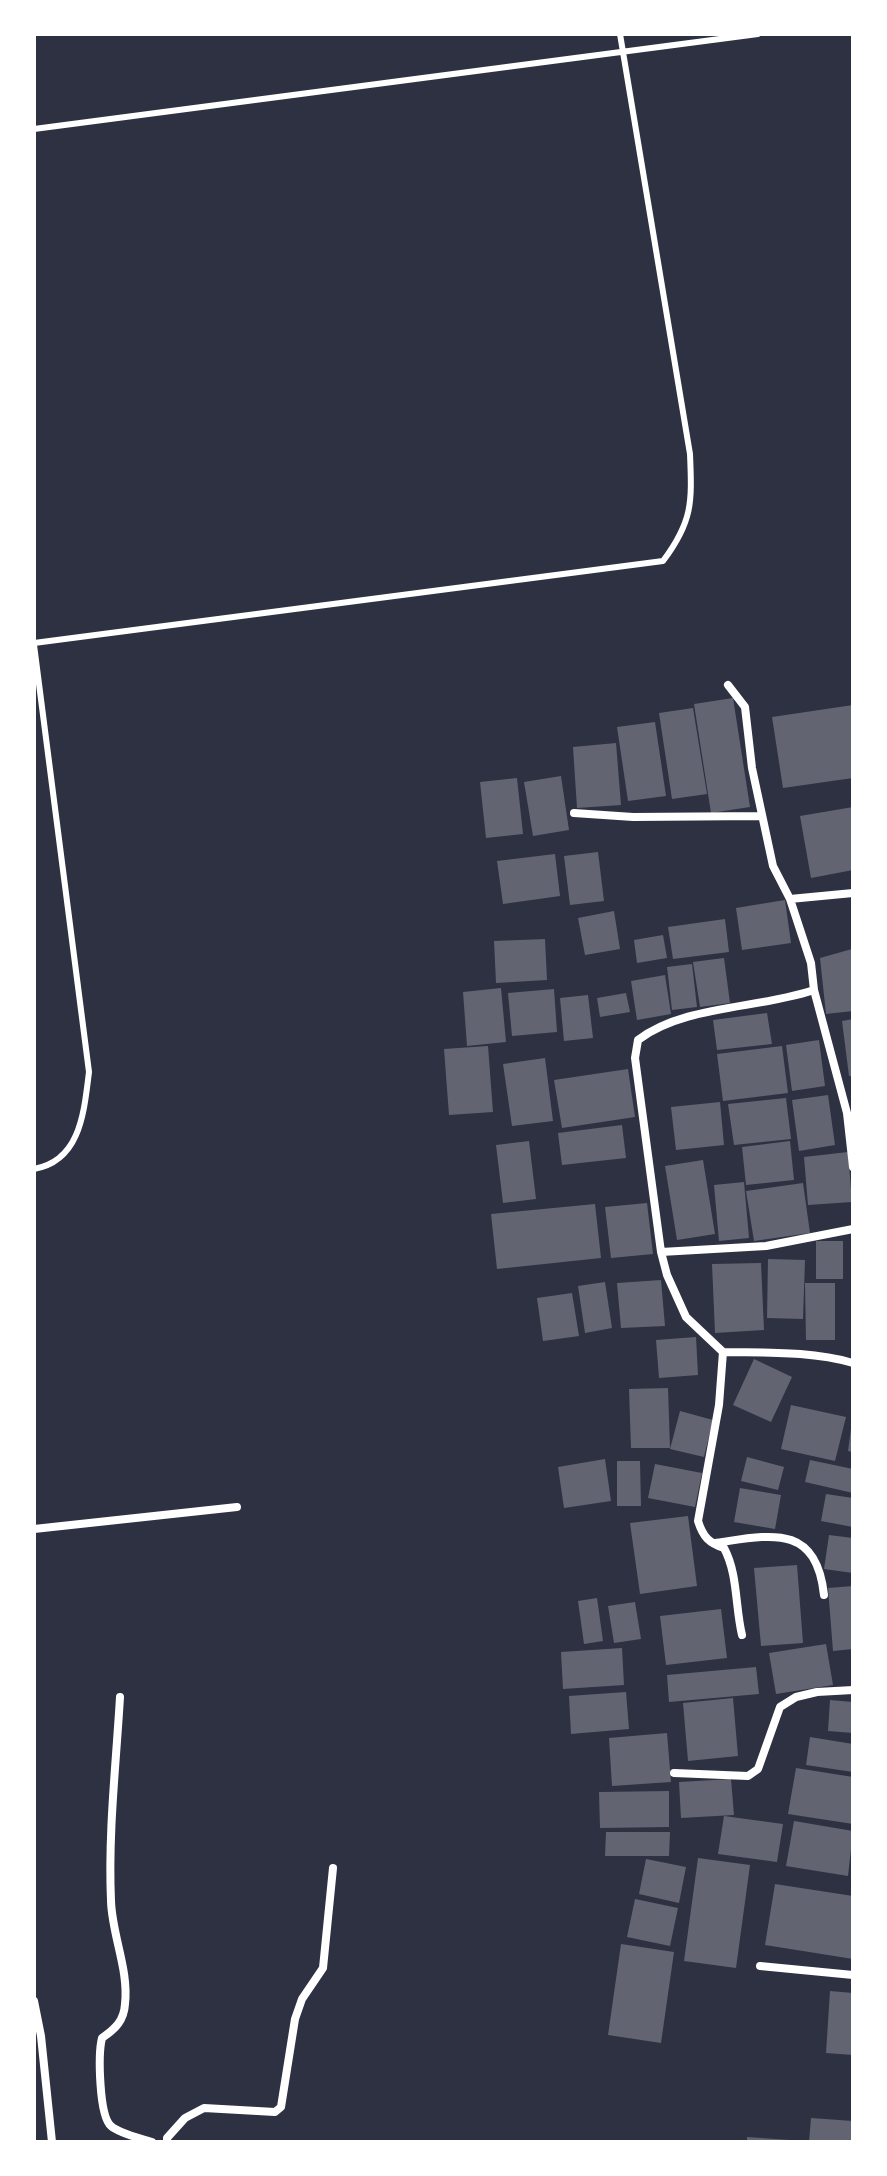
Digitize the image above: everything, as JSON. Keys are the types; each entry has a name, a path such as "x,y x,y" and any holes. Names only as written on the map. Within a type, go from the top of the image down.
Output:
{"street":[{"path":"728,685 745,707 773,866 790,899 811,963 814,990 847,1113 853,1167"},
{"path":"574,813 633,817 762,816"},
{"path":"790,899 853,893"},
{"path":"814,990 768,1003 677,1018 653,1028 638,1040 635,1058 661,1252 667,1275 686,1317 723,1352 793,1353 853,1363"},
{"path":"661,1252 766,1246 853,1229"},
{"path":"723,1352 719,1405 698,1521 710,1543 724,1548 731,1560 735,1608 742,1635"},
{"path":"34,1529 237,1507"},
{"path":"710,1543 770,1535 797,1541 805,1545 814,1557 821,1574 824,1595"},
{"path":"674,1773 748,1776 758,1769 780,1707 796,1697 817,1692 853,1690"},
{"path":"120,1697 111,1833 111,1903 126,1998 120,2024 102,2038 99,2067 106,2119 112,2127 152,2142"},
{"path":"167,2142 185,2118 204,2108 275,2112 281,2107 295,2019 302,1999 323,1968 333,1868"},
{"path":"760,1966 853,1975"},
{"path":"34,2001 41,2036 52,2142"}],"lane":[{"path":"34,1169 46,1166 67,1153 79,1129 89,1072 34,644 663,561 681,538 692,503 690,454 620,34"},
{"path":"34,129 758,34"}],"building":[{"path":"733,698 750,807 711,813 694,704"},
{"path":"853,705 853,778 783,788 772,717"},
{"path":"693,708 707,794 672,799 659,713"},
{"path":"655,722 666,796 628,801 617,727"},
{"path":"616,743 621,805 577,808 573,747"},
{"path":"561,776 569,830 533,836 524,782"},
{"path":"517,778 523,834 486,838 480,782"},
{"path":"853,807 853,870 811,878 800,816"},
{"path":"598,852 604,901 570,905 564,856"},
{"path":"555,854 560,896 503,904 497,861"},
{"path":"785,900 791,943 742,950 736,908"},
{"path":"614,911 620,949 585,955 578,918"},
{"path":"725,919 729,952 673,959 668,927"},
{"path":"663,935 667,958 637,963 634,940"},
{"path":"545,939 547,980 496,983 494,941"},
{"path":"852,949 853,1011 826,1014 820,958"},
{"path":"724,958 730,1003 700,1007 693,962"},
{"path":"692,964 697,1007 672,1010 667,967"},
{"path":"665,975 671,1014 637,1020 631,981"},
{"path":"501,988 506,1042 467,1046 463,992"},
{"path":"554,989 557,1032 512,1036 508,993"},
{"path":"626,993 630,1012 600,1017 597,998"},
{"path":"588,995 593,1038 564,1041 560,998"},
{"path":"767,1013 772,1044 717,1050 713,1020"},
{"path":"853,1019 853,1076 849,1076 842,1021"},
{"path":"819,1040 825,1086 792,1091 786,1045"},
{"path":"488,1046 493,1112 449,1115 444,1049"},
{"path":"782,1046 788,1093 723,1101 717,1054"},
{"path":"545,1058 553,1121 512,1126 503,1064"},
{"path":"628,1069 635,1117 562,1128 554,1080"},
{"path":"828,1095 835,1145 799,1151 792,1100"},
{"path":"786,1098 791,1139 734,1145 728,1104"},
{"path":"720,1102 724,1145 676,1150 671,1107"},
{"path":"622,1125 626,1158 562,1165 558,1133"},
{"path":"529,1141 536,1199 503,1203 496,1145"},
{"path":"790,1141 794,1180 746,1185 742,1147"},
{"path":"848,1152 852,1202 808,1205 804,1157"},
{"path":"703,1160 715,1234 677,1240 665,1166"},
{"path":"744,1182 749,1238 719,1241 714,1185"},
{"path":"803,1183 810,1233 754,1241 746,1191"},
{"path":"647,1203 653,1254 611,1258 605,1207"},
{"path":"595,1204 601,1258 497,1269 491,1214"},
{"path":"816,1241 843,1241 843,1279 816,1279"},
{"path":"768,1259 805,1260 803,1319 767,1318"},
{"path":"761,1263 764,1330 715,1333 712,1264"},
{"path":"661,1280 665,1326 621,1328 617,1283"},
{"path":"605,1282 612,1328 585,1333 578,1286"},
{"path":"805,1283 835,1283 835,1340 806,1340"},
{"path":"572,1293 579,1336 543,1341 537,1298"},
{"path":"696,1337 698,1375 659,1378 656,1340"},
{"path":"754,1359 792,1377 771,1422 733,1405"},
{"path":"668,1388 670,1448 631,1448 629,1389"},
{"path":"791,1405 846,1417 835,1461 781,1449"},
{"path":"680,1411 713,1420 704,1457 670,1449"},
{"path":"853,1430 853,1452 848,1451"},
{"path":"747,1457 784,1467 778,1490 741,1481"},
{"path":"605,1459 611,1501 564,1508 558,1467"},
{"path":"810,1460 853,1469 853,1493 805,1482"},
{"path":"617,1461 640,1461 641,1506 617,1506"},
{"path":"655,1464 702,1473 695,1507 648,1498"},
{"path":"740,1488 781,1495 775,1529 734,1522"},
{"path":"826,1494 853,1498 853,1527 821,1521"},
{"path":"688,1516 697,1586 640,1594 630,1523"},
{"path":"829,1535 853,1538 853,1573 824,1569"},
{"path":"797,1565 803,1643 761,1646 754,1568"},
{"path":"853,1586 853,1649 833,1651 828,1588"},
{"path":"597,1598 603,1641 584,1644 578,1601"},
{"path":"635,1602 641,1639 614,1643 608,1606"},
{"path":"721,1609 727,1658 666,1665 660,1616"},
{"path":"826,1644 833,1685 776,1694 769,1653"},
{"path":"622,1648 624,1685 563,1689 561,1652"},
{"path":"756,1667 759,1694 669,1702 667,1675"},
{"path":"626,1692 629,1729 571,1734 569,1696"},
{"path":"733,1698 738,1756 688,1761 683,1703"},
{"path":"830,1700 853,1702 853,1733 828,1731"},
{"path":"667,1733 671,1782 612,1786 609,1738"},
{"path":"810,1737 853,1744 853,1772 806,1765"},
{"path":"796,1768 853,1777 853,1824 788,1814"},
{"path":"731,1779 734,1815 681,1818 679,1782"},
{"path":"669,1791 669,1827 600,1828 599,1792"},
{"path":"724,1816 783,1824 777,1862 718,1854"},
{"path":"794,1821 853,1831 848,1876 786,1866"},
{"path":"606,1832 670,1832 669,1856 605,1856"},
{"path":"698,1858 750,1865 736,1968 684,1961"},
{"path":"646,1859 686,1867 679,1903 639,1894"},
{"path":"775,1884 853,1896 853,1959 765,1945"},
{"path":"635,1899 678,1908 670,1946 627,1937"},
{"path":"621,1944 674,1952 661,2043 608,2035"},
{"path":"830,1991 853,1993 853,2055 826,2053"},
{"path":"811,2118 853,2121 853,2142 809,2142"},
{"path":"747,2137 790,2140 747,2142"}]}
